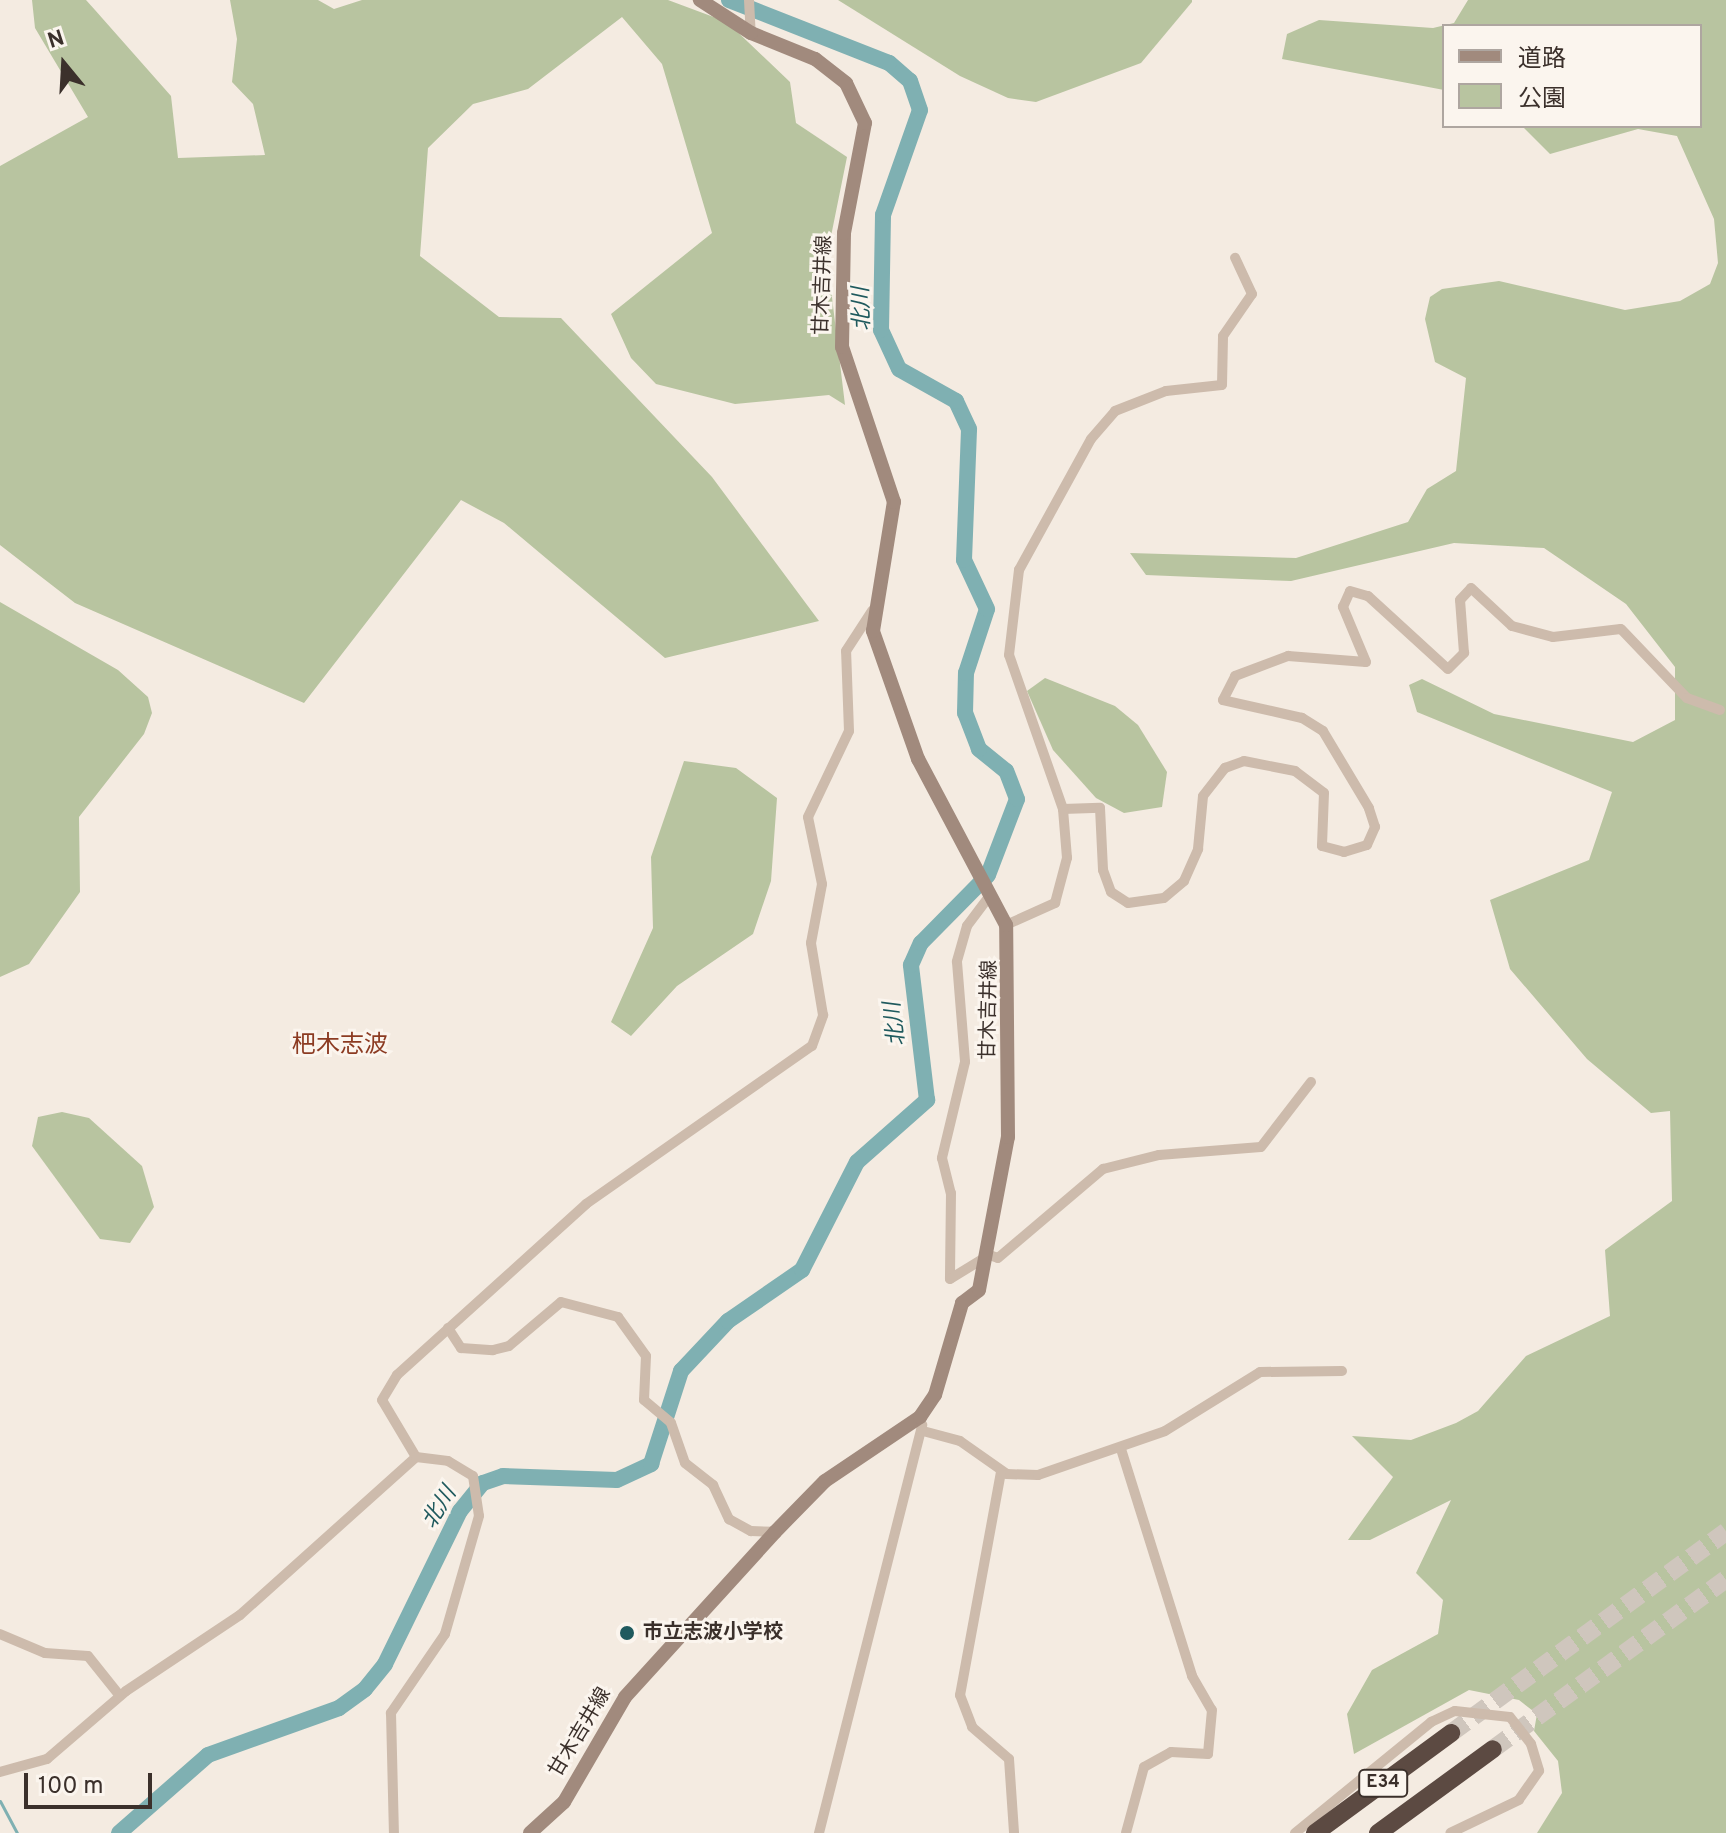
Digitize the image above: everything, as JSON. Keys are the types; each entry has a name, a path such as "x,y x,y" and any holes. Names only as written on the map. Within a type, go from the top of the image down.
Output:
{"highway":[{"name":"E34","path":"1315,1833 1451,1733"},
{"name":"E34","path":"1378,1833 1493,1749"}],"main road":[{"name":"甘木吉井線","path":"530,1833 564,1802 625,1697 775,1532 825,1481 921,1424 935,1395 962,1303 979,1290 989,1255 1008,1137 1006,925 918,759 872,611 894,502 842,347 844,233 865,123 846,83 815,59 751,33 700,0"}],"street":[{"path":"749,0 751,33"},
{"path":"1006,925 1045,910 1060,895 1067,858 1063,809 1009,655 1014,584 1091,439 1115,411 1166,391 1222,385 1223,336 1252,294 1235,258"},
{"path":"1063,809 1100,808 1103,870 1111,892 1128,903 1164,898 1184,881 1198,849 1203,796 1225,768 1244,761 1295,771 1324,793 1322,846 1344,852 1367,845 1375,827 1369,808 1323,731 1302,718 1223,700 1235,676 1288,656 1366,662 1343,607 1350,591 1368,596 1448,669 1464,653 1460,600 1471,588 1512,626 1553,637 1621,629 1687,698 1720,710"},
{"path":"394,1833 391,1713 445,1634 479,1516 465,1467 416,1457 382,1400 397,1375 586,1204 812,1046 823,1015 811,957 822,884 808,817 849,731 846,651 872,611"},
{"path":"991,894 960,943 965,1062 942,1158 953,1218 947,1276 957,1279 989,1255 998,1258 1103,1169 1159,1155 1261,1147 1311,1082"},
{"path":"448,1328 461,1348 493,1350 509,1346 561,1302 618,1317 646,1356 644,1400 671,1423 685,1463 713,1485 729,1519 751,1531 775,1532"},
{"path":"819,1833 921,1424 960,1441 1001,1472 1038,1475 1121,1449 1178,1425 1216,1394 1260,1372 1342,1371"},
{"path":"1121,1449 1159,1552 1192,1676 1212,1710 1208,1754 1171,1752 1144,1767 1126,1833"},
{"path":"0,1772 47,1759 120,1696 280,1584 362,1499 416,1457"},
{"path":"1001,1472 960,1695 972,1727 1009,1759 1014,1833"},
{"path":"0,1634 45,1653 88,1656 120,1696"},
{"path":"1295,1833 1431,1722 1455,1711 1510,1717 1531,1744 1539,1771 1519,1800 1450,1833"}],"green space":[{"path":"32,0 86,0 171,96 178,158 265,155 253,104 232,82 237,39 230,0 318,0 334,9 362,0 668,0 727,22 790,82 796,123 847,157 827,256 845,405 829,395 735,404 656,384 631,358 611,314 712,233 662,64 622,17 528,89 473,104 428,148 420,256 499,317 561,318 712,477 819,621 665,658 504,523 461,500 304,703 75,603 0,545 0,166 88,117 35,28"},
{"path":"838,0 1192,2 1141,63 1036,102 1008,98 960,76"},
{"path":"1468,0 1726,0 1726,1833 1537,1833 1562,1793 1558,1761 1534,1731 1537,1714 1519,1700 1469,1690 1354,1754 1347,1714 1372,1670 1438,1634 1443,1600 1416,1573 1451,1500 1370,1540 1348,1540 1393,1477 1352,1436 1411,1440 1456,1423 1478,1411 1526,1356 1610,1316 1605,1250 1672,1201 1670,1111 1651,1113 1587,1059 1510,969 1490,900 1589,860 1612,792 1417,712 1409,685 1422,679 1494,714 1633,742 1675,720 1675,667 1626,604 1544,548 1454,543 1291,581 1146,575 1130,553 1296,558 1408,522 1427,489 1456,471 1466,378 1435,362 1425,319 1430,297 1442,289 1499,281 1625,310 1680,301 1710,284 1718,263 1714,219 1677,136 1638,129 1550,154 1524,128 1702,128 1702,24 1450,24 1454,23"},
{"path":"1319,20 1433,28 1442,26 1442,90 1282,59 1287,34"},
{"path":"0,602 118,670 148,697 152,713 144,734 79,817 80,892 29,964 0,977"},
{"path":"1045,678 1115,706 1138,725 1167,772 1162,807 1124,813 1096,798 1053,750 1027,691"},
{"path":"684,761 736,768 777,798 771,881 753,934 677,986 631,1036 611,1022 653,928 651,857"},
{"path":"62,1112 89,1118 142,1166 154,1207 130,1243 100,1239 32,1146 38,1117"}],"waterway":[{"name":"北川","path":"119,1833 208,1755 339,1708 365,1689 385,1664 460,1511 483,1483 503,1476 617,1480 651,1464 681,1371 728,1321 802,1270 857,1162 927,1100 911,965 921,943 988,875 1017,799 1006,771 979,749 965,713 966,673 987,609 964,560 969,429 956,401 899,369 881,330 883,215 920,110 910,81 889,63 729,0"},
{"path":"0,1801 17,1833"}],"tunnel":[{"path":"1451,1733 1726,1532"},
{"path":"1493,1749 1726,1579"}],"place":[{"name":"市立志波小学校","path":"627,1633"}],"district":[{"name":"杷木志波","path":"340,1047"}]}
